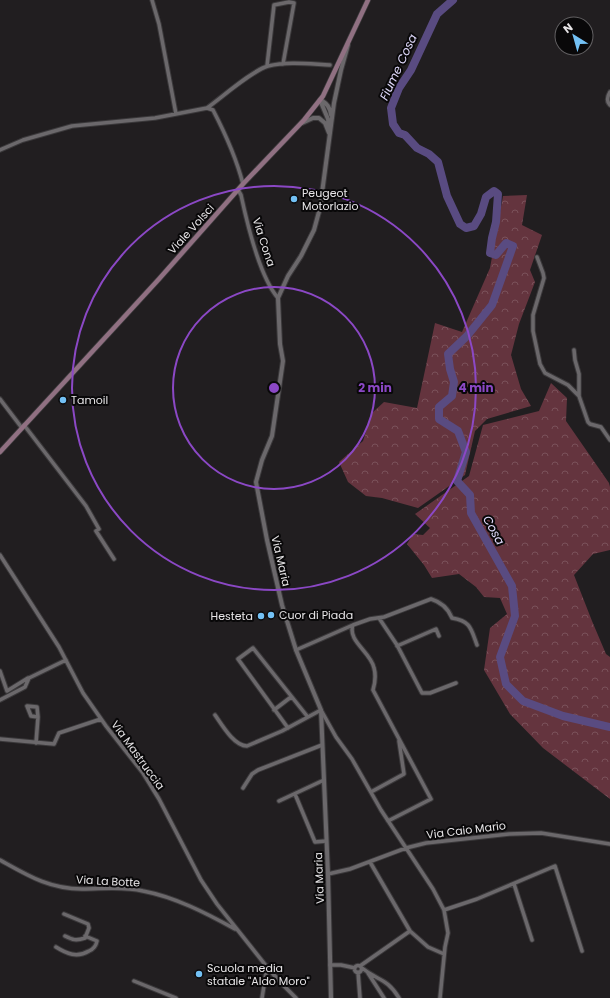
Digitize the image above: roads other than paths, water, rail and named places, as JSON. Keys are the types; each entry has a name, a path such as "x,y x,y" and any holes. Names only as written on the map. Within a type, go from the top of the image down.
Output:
{"main road":[{"name":"Viale Volsci","path":"0,452 243,184 301,124 320,100 368,0"}],"street":[{"path":"152,0 159,24 176,114"},
{"path":"267,66 274,5 289,2 294,3 283,64"},
{"name":"Via Maria","path":"331,998 328,874 321,710 296,650 277,586 256,482 262,460 272,436 283,361 280,344 278,298 288,276 301,256 314,230 320,208 338,81 350,39"},
{"path":"0,150 48,132 72,126 154,118 207,108 256,72 267,66 283,64 330,65"},
{"path":"610,92 607,96 607,100 610,105"},
{"path":"320,100 327,104 330,108 332,121"},
{"path":"320,100 328,119 330,135"},
{"path":"207,108 214,110 233,150 243,184"},
{"path":"301,124 313,118 319,118 325,123 330,135"},
{"name":"Via Cona","path":"238,190 241,195 255,250 274,293 278,298"},
{"path":"537,257 544,278 533,315 533,330 540,364 545,373 568,385 578,396 588,422 601,427 610,440"},
{"path":"574,350 575,360 580,374 578,396"},
{"path":"0,399 86,506 99,528 96,531 114,559"},
{"name":"Via Mastruccia","path":"0,555 44,622 83,693 143,773 159,799 201,880 238,930 281,983 296,998"},
{"path":"296,650 353,625 370,619 379,618 431,599 444,606 449,611 452,618 462,619 466,622 471,628 477,645"},
{"path":"379,618 397,646 422,693 430,693 456,683"},
{"path":"353,625 352,629 356,641 367,654 374,668 373,690 431,799 388,821"},
{"path":"397,646 436,629 439,636"},
{"path":"288,728 238,659 253,648 307,716"},
{"path":"0,671 7,691 29,678 66,660"},
{"path":"0,700 25,687 29,678"},
{"path":"274,710 291,697"},
{"path":"215,715 235,741 243,746 252,745 321,710 336,737 352,759 388,821 406,848 412,854 444,910 448,933 444,954 440,998"},
{"path":"36,743 38,717"},
{"path":"0,739 54,744 59,733 101,719"},
{"path":"371,792 404,774 398,738"},
{"path":"243,788 252,774 258,770 322,745"},
{"path":"279,801 324,780"},
{"path":"295,794 315,842 326,841"},
{"name":"Via Caio Mario","path":"328,874 370,862 406,848 426,843 509,834 541,833 610,844"},
{"name":"Via La Botte","path":"0,860 37,880 51,885 81,889 133,889 163,896 212,916 238,930"},
{"path":"370,862 410,931 428,947 444,954"},
{"path":"444,910 477,899 555,866 582,950"},
{"path":"514,884 532,940"},
{"path":"64,914 88,924 89,928 84,938 74,940 65,936"},
{"path":"330,965 341,965 355,968 357,966 361,967 410,931"},
{"path":"56,948 77,956 84,954 96,946 97,941 85,936"},
{"path":"262,998 267,966"},
{"path":"361,967 367,972 385,981 393,988 399,998"},
{"path":"358,972 361,972 361,967"},
{"path":"355,968 358,972 360,998"},
{"path":"367,972 384,998"},
{"path":"134,981 176,998"}],"waterway":[{"name":"Cosa","path":"453,0 437,14 411,70 399,88 391,108 393,124 399,133 405,135 417,148 429,154 438,162 447,196 460,224 466,228 474,226 481,214 486,197 494,191 498,194 496,222 490,253 496,255 506,243 513,246 492,305 467,336 448,354 454,382 452,396 439,407 439,419 458,431 466,452 457,481 470,495 471,513 512,586 515,616 500,657 506,684 523,701 563,716 610,727"}],"place":[{"name":"Peugeot Motorlazio","path":"294,199"},
{"name":"Tamoil","path":"63,400"},
{"name":"Cuor di Piada","path":"271,615"},
{"name":"Hesteta","path":"261,616"},
{"name":"Scuola media statale \"Aldo Moro\"","path":"199,974"}],"water label":[{"name":"Fiume Cosa","path":"398,67"}]}
